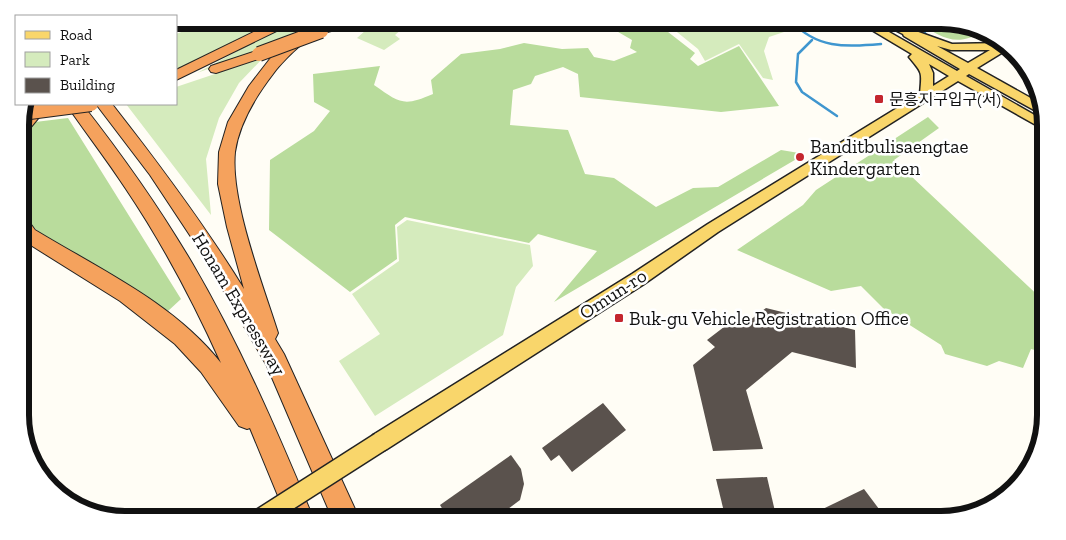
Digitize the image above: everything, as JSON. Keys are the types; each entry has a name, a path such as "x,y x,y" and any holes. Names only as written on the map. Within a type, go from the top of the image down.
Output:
{"highway":[{"path":"178,75 270,29"},
{"path":"178,80 259,54 318,29"},
{"path":"276,361 236,227 227,184 227,152 236,122 254,89 281,54 320,29"},
{"path":"29,119 41,105"},
{"name":"Honam Expressway","path":"75,105 116,159 175,254 216,328 297,511"},
{"path":"30,112 82,105"},
{"name":"Honam Expressway","path":"105,105 156,171 206,244 276,361 343,511"},
{"path":"29,236 136,300 184,338 213,370 275,458"}],"main road":[{"path":"885,29 951,47 996,46"},
{"path":"890,31 967,68 1035,106"},
{"path":"890,31 956,75 1037,121"},
{"path":"890,31 924,64 928,72 926,94"},
{"name":"Omun-ro","path":"272,511 999,49"}],"green space":[{"path":"189,29 261,29 178,72 178,33"},
{"path":"278,29 301,29 278,43 197,73"},
{"path":"367,29 402,29 395,35 400,39 384,50 357,38"},
{"path":"613,29 664,29 695,53 690,59 698,66 739,46 779,106 721,112 580,97 578,74 563,67 535,76 531,84 513,90 510,125 568,130 585,174 614,178 656,207 693,188 718,187 781,150 805,154 554,302 597,251 538,234 529,243 405,217 395,225 397,259 350,292 269,230 270,160 314,131 330,111 314,102 313,74 380,66 374,85 396,99 408,102 433,94 431,80 461,54 500,49 524,43 562,49 588,48 594,57 614,61 637,52 630,48 632,40"},
{"path":"673,29 782,29 784,32 769,37 764,51 773,80 763,78 739,44 705,61 698,49"},
{"path":"928,29 953,30 976,35 957,40 942,36"},
{"path":"263,58 239,83 219,118 206,159 211,215 127,105 178,105 178,86"},
{"path":"928,117 939,128 894,160 1037,295 1037,351 1031,349 1023,368 999,361 987,366 945,354 941,345 883,308 861,286 831,291 737,250 803,205 816,190"},
{"path":"68,118 181,299 168,311 107,274 59,251 29,223 29,123"},
{"path":"407,220 530,245 533,266 516,287 503,335 375,416 339,361 380,334 352,294 399,261 397,227"}],"building":[{"path":"766,308 855,330 856,368 792,352 746,390 763,449 713,451 693,365 715,347 707,340 737,317 745,324"},
{"path":"603,403 626,430 572,472 559,455 551,461 542,448"},
{"path":"511,455 521,469 524,484 520,500 505,511 444,511 440,505"},
{"path":"767,477 775,511 724,511 716,479"},
{"path":"864,489 880,511 819,511"}],"waterway":[{"path":"800,29 810,36 832,44 855,46 881,44"},
{"path":"923,29 926,35"},
{"path":"812,40 798,54 796,82 802,92 837,116"}],"place":[{"name":"문흥지구입구(서)","path":"879,99"},
{"name":"Banditbulisaengtae Kindergarten","path":"800,157"},
{"name":"Buk-gu Vehicle Registration Office","path":"619,318"}]}
